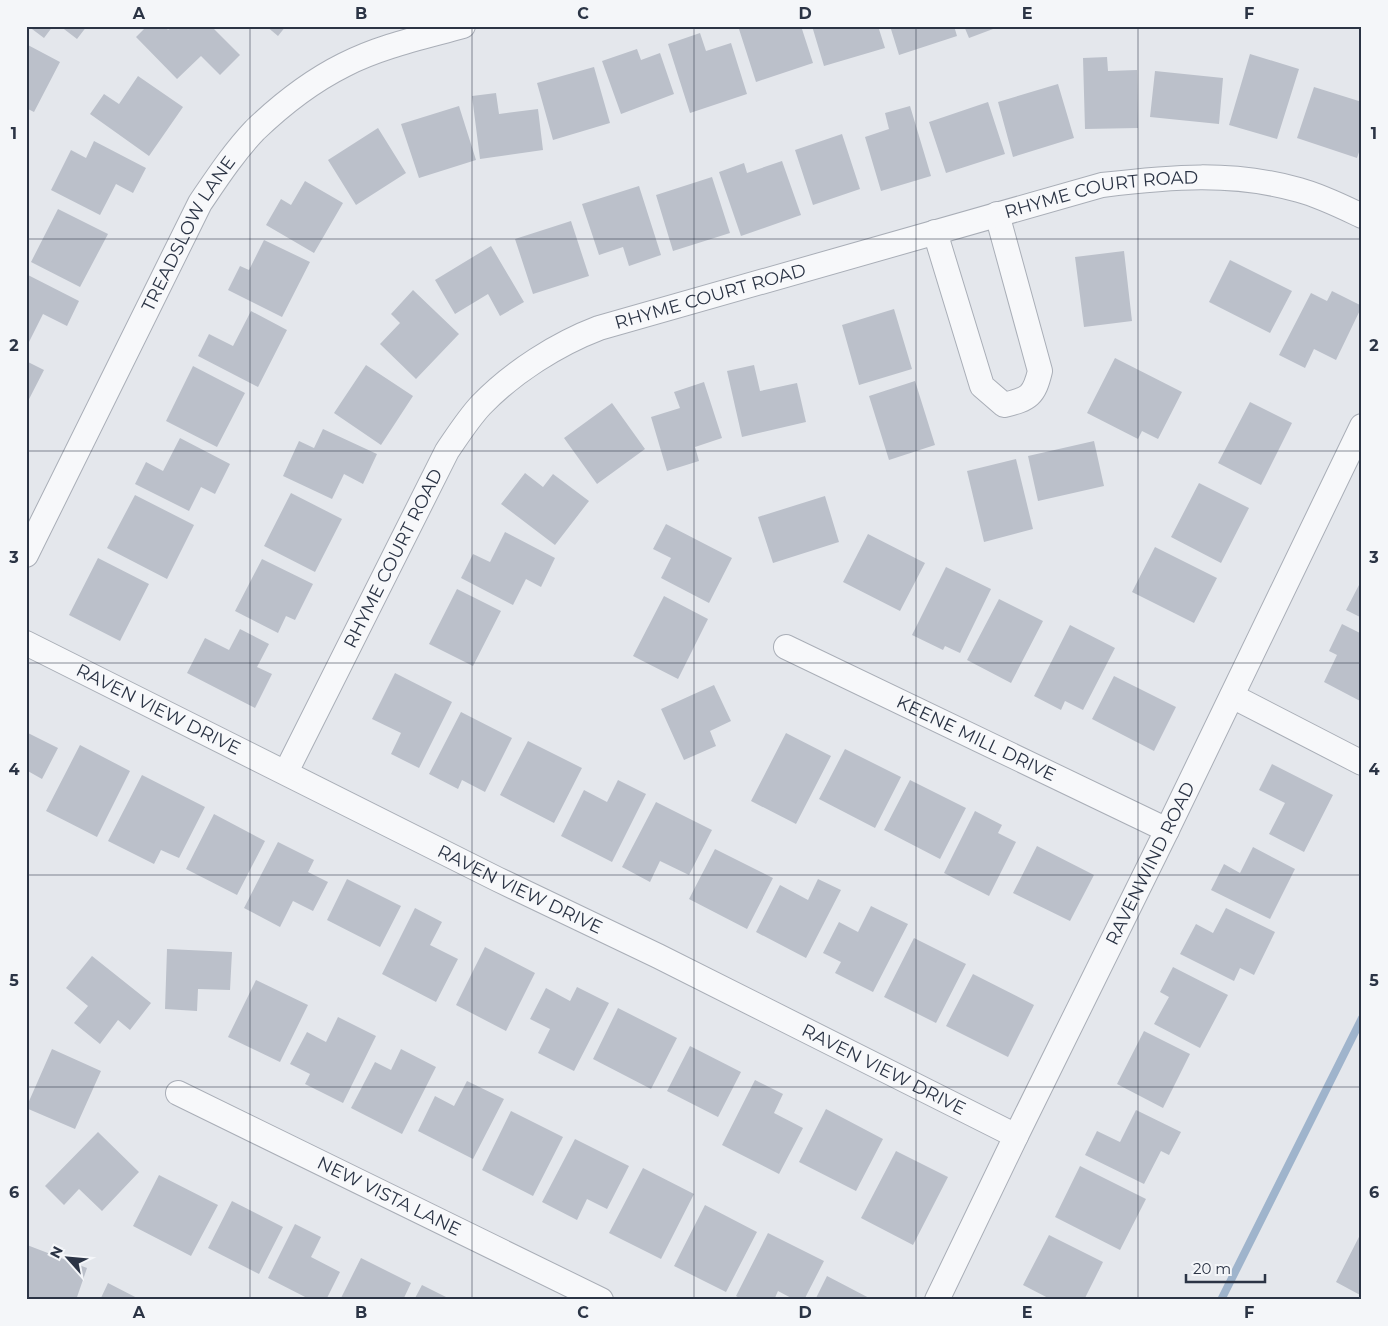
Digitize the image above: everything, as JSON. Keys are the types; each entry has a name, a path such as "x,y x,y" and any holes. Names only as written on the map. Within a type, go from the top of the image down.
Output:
{"street":[{"name":"TREADSLOW LANE","path":"26,555 200,202 228,162 255,130 287,103 338,69 382,50 463,26"},
{"name":"RHYME COURT ROAD","path":"286,772 448,451 463,426 500,387 550,351 573,338 599,328 1102,184 1168,177 1203,176 1236,178 1268,182 1299,190 1328,200 1362,216"},
{"path":"935,232 982,386 1004,405 1022,401 1036,389 1040,371 997,214"},
{"name":"RAVENWIND ROAD","path":"937,1300 1362,426"},
{"name":"RAVEN VIEW DRIVE","path":"26,643 497,879 658,956 1016,1136"},
{"name":"KEENE MILL DRIVE","path":"786,647 1167,830"},
{"path":"1232,696 1362,763"},
{"name":"NEW VISTA LANE","path":"178,1093 601,1300"}],"building":[{"path":"28,26 53,26 44,38"},
{"path":"60,26 87,26 77,39"},
{"path":"147,26 165,26 168,30 172,26 211,26 240,55 220,75 201,56 177,79 136,37"},
{"path":"266,26 286,26 278,36"},
{"path":"738,26 801,26 813,63 756,82"},
{"path":"812,26 878,26 885,48 824,66"},
{"path":"890,26 954,26 957,36 899,55"},
{"path":"964,26 1001,26 969,38"},
{"path":"700,33 706,51 731,43 747,94 690,113 668,44"},
{"path":"26,44 60,62 34,112 26,108"},
{"path":"637,49 641,60 660,53 674,94 621,114 602,61"},
{"path":"1250,54 1299,69 1277,139 1229,125"},
{"path":"1107,57 1108,71 1137,70 1138,128 1085,129 1083,58"},
{"path":"594,67 610,123 553,140 537,83"},
{"path":"1155,71 1223,78 1219,124 1150,117"},
{"path":"138,76 183,107 149,156 90,114 104,94 119,104"},
{"path":"1058,84 1074,138 1013,157 998,102"},
{"path":"1314,87 1362,102 1362,143 1357,158 1297,138"},
{"path":"496,93 499,114 538,109 543,150 480,159 472,96"},
{"path":"988,102 1005,154 946,173 929,122"},
{"path":"459,106 476,160 419,178 401,124"},
{"path":"910,106 931,176 881,191 865,137 889,129 885,113"},
{"path":"378,128 406,173 356,205 328,160"},
{"path":"842,134 860,189 813,205 795,150"},
{"path":"94,141 146,168 133,193 116,184 100,215 51,190 71,150 86,158"},
{"path":"782,161 801,215 741,236 719,172 744,163 747,173"},
{"path":"712,177 730,233 673,251 656,195"},
{"path":"305,181 343,203 314,253 266,225 281,199 291,205"},
{"path":"639,186 661,255 629,266 623,247 599,255 582,204"},
{"path":"58,209 108,234 80,287 31,262"},
{"path":"571,221 589,276 533,294 515,239"},
{"path":"264,240 310,262 282,317 228,290 240,266 249,270"},
{"path":"491,246 524,302 500,316 488,294 455,314 435,280"},
{"path":"1124,251 1132,321 1084,327 1075,257"},
{"path":"1230,260 1292,291 1270,333 1209,302"},
{"path":"26,274 79,301 67,326 43,314 26,348"},
{"path":"413,290 459,334 416,379 380,344 400,323 391,314"},
{"path":"1332,291 1362,306 1336,360 1314,349 1305,368 1279,355 1311,293 1327,301"},
{"path":"894,309 912,369 859,385 842,325"},
{"path":"251,311 287,330 258,387 198,356 209,334 233,346"},
{"path":"1115,358 1182,392 1158,439 1142,431 1138,439 1087,413"},
{"path":"26,361 44,370 26,405"},
{"path":"366,365 413,396 381,445 334,413"},
{"path":"754,365 760,391 797,383 806,422 742,437 727,371"},
{"path":"193,366 245,393 217,447 166,421"},
{"path":"915,381 935,445 889,460 869,396"},
{"path":"704,382 722,438 695,447 699,461 667,471 651,417 680,408 674,392"},
{"path":"1250,402 1292,423 1261,485 1218,463"},
{"path":"612,403 645,449 597,484 564,438"},
{"path":"323,429 377,454 363,484 344,474 332,499 283,476 299,441 314,448"},
{"path":"180,438 230,464 215,494 201,487 189,511 135,484 146,462 163,471"},
{"path":"1094,441 1104,486 1038,501 1028,456"},
{"path":"1016,459 1033,529 984,542 967,471"},
{"path":"525,473 543,487 553,474 589,501 555,545 501,504"},
{"path":"1199,483 1249,508 1221,563 1171,537"},
{"path":"291,493 342,519 315,572 264,546"},
{"path":"135,495 194,525 167,579 107,548"},
{"path":"825,496 839,542 773,563 758,517"},
{"path":"666,524 732,558 709,603 661,578 671,558 653,549"},
{"path":"505,532 555,558 541,587 526,579 513,605 461,578 473,554 490,562"},
{"path":"868,534 925,563 900,611 843,582"},
{"path":"1155,547 1217,578 1194,623 1132,592"},
{"path":"98,558 149,584 120,641 69,615"},
{"path":"262,559 313,584 295,620 286,616 278,633 235,611"},
{"path":"946,567 991,589 960,653 945,646 943,650 912,635"},
{"path":"1359,585 1362,586 1362,618 1346,610"},
{"path":"457,589 501,611 473,666 429,644"},
{"path":"664,596 708,619 678,679 633,656"},
{"path":"999,599 1043,621 1011,683 967,660"},
{"path":"1342,624 1362,634 1362,702 1324,682 1337,655 1329,651"},
{"path":"1070,625 1115,648 1083,710 1065,701 1061,710 1034,696"},
{"path":"240,629 269,644 257,667 272,674 255,708 187,673 205,638 229,650"},
{"path":"395,673 452,702 419,768 391,754 401,733 372,719"},
{"path":"1114,676 1176,707 1154,751 1092,719"},
{"path":"714,685 731,721 710,731 716,746 684,760 661,709"},
{"path":"461,712 512,738 485,792 462,780 458,789 429,774"},
{"path":"26,732 58,748 42,779 26,770"},
{"path":"786,733 831,756 796,824 751,801"},
{"path":"528,741 582,768 554,823 500,795"},
{"path":"80,745 130,771 97,837 46,811"},
{"path":"845,749 901,777 875,828 819,799"},
{"path":"1272,764 1333,795 1304,852 1269,834 1285,803 1259,790"},
{"path":"142,775 205,807 179,858 161,850 154,864 108,841"},
{"path":"618,780 646,794 612,862 561,836 584,790 607,802"},
{"path":"910,780 966,808 940,859 884,830"},
{"path":"656,802 712,830 689,875 660,861 650,882 622,867"},
{"path":"975,811 1002,825 998,833 1016,842 989,896 944,873"},
{"path":"214,814 265,841 237,895 186,869"},
{"path":"278,842 314,860 308,872 328,882 313,911 293,901 280,927 244,908"},
{"path":"1037,846 1094,875 1070,921 1013,893"},
{"path":"1253,847 1295,869 1270,919 1211,890 1224,864 1240,873"},
{"path":"715,849 773,878 747,929 689,899"},
{"path":"347,879 401,906 380,947 327,920"},
{"path":"818,879 841,890 806,958 756,932 780,885 808,900"},
{"path":"871,906 908,924 873,992 835,973 841,962 823,953 839,922 858,932"},
{"path":"415,908 442,922 430,945 458,959 436,1002 382,974"},
{"path":"1226,908 1275,932 1254,975 1240,968 1234,981 1180,954 1196,924 1213,933"},
{"path":"914,938 966,964 936,1023 884,997"},
{"path":"485,947 535,973 506,1031 456,1005"},
{"path":"167,949 232,952 230,990 198,989 197,1011 165,1009"},
{"path":"92,956 151,1003 130,1030 118,1020 100,1044 74,1023 88,1006 66,988"},
{"path":"1173,967 1228,995 1200,1048 1154,1024 1169,997 1160,992"},
{"path":"973,974 1034,1005 1008,1057 946,1026"},
{"path":"256,980 308,1005 280,1062 228,1037"},
{"path":"577,987 609,1003 574,1071 538,1053 550,1029 530,1019 546,988 570,1001"},
{"path":"618,1008 677,1038 651,1089 593,1059"},
{"path":"338,1017 376,1036 343,1103 305,1084 310,1074 290,1064 307,1032 326,1042"},
{"path":"1144,1031 1190,1054 1163,1108 1117,1084"},
{"path":"690,1046 741,1072 718,1117 667,1091"},
{"path":"52,1049 101,1071 75,1129 26,1108"},
{"path":"401,1049 436,1067 402,1134 351,1108 375,1062 391,1070"},
{"path":"755,1080 783,1094 774,1113 803,1128 779,1174 722,1145"},
{"path":"467,1081 504,1099 473,1159 418,1131 435,1096 454,1106"},
{"path":"826,1109 883,1139 856,1191 799,1162"},
{"path":"1136,1110 1181,1132 1169,1155 1161,1151 1144,1184 1085,1155 1097,1131 1120,1142"},
{"path":"511,1111 563,1137 533,1196 482,1170"},
{"path":"98,1132 139,1172 102,1211 79,1189 64,1205 45,1186"},
{"path":"575,1139 629,1166 607,1209 587,1199 577,1220 542,1202"},
{"path":"896,1151 948,1177 913,1245 861,1218"},
{"path":"1080,1166 1146,1199 1120,1250 1055,1217"},
{"path":"643,1168 694,1194 661,1259 609,1233"},
{"path":"159,1175 218,1205 191,1256 133,1226"},
{"path":"232,1201 283,1227 259,1274 208,1248"},
{"path":"705,1205 757,1232 726,1292 674,1266"},
{"path":"295,1224 321,1237 311,1257 340,1272 326,1300 311,1300 268,1278"},
{"path":"1362,1231 1362,1296 1336,1282"},
{"path":"768,1233 824,1261 804,1300 795,1300 778,1291 774,1300 743,1300 736,1296"},
{"path":"1049,1235 1103,1262 1084,1300 1052,1300 1023,1285"},
{"path":"27,1245 87,1268 76,1300 26,1300"},
{"path":"361,1258 411,1283 403,1300 340,1300"},
{"path":"827,1276 873,1300 815,1300"},
{"path":"108,1283 141,1300 100,1300"},
{"path":"422,1285 452,1300 414,1300"}],"waterway":[{"path":"1221,1300 1362,1018"}]}
